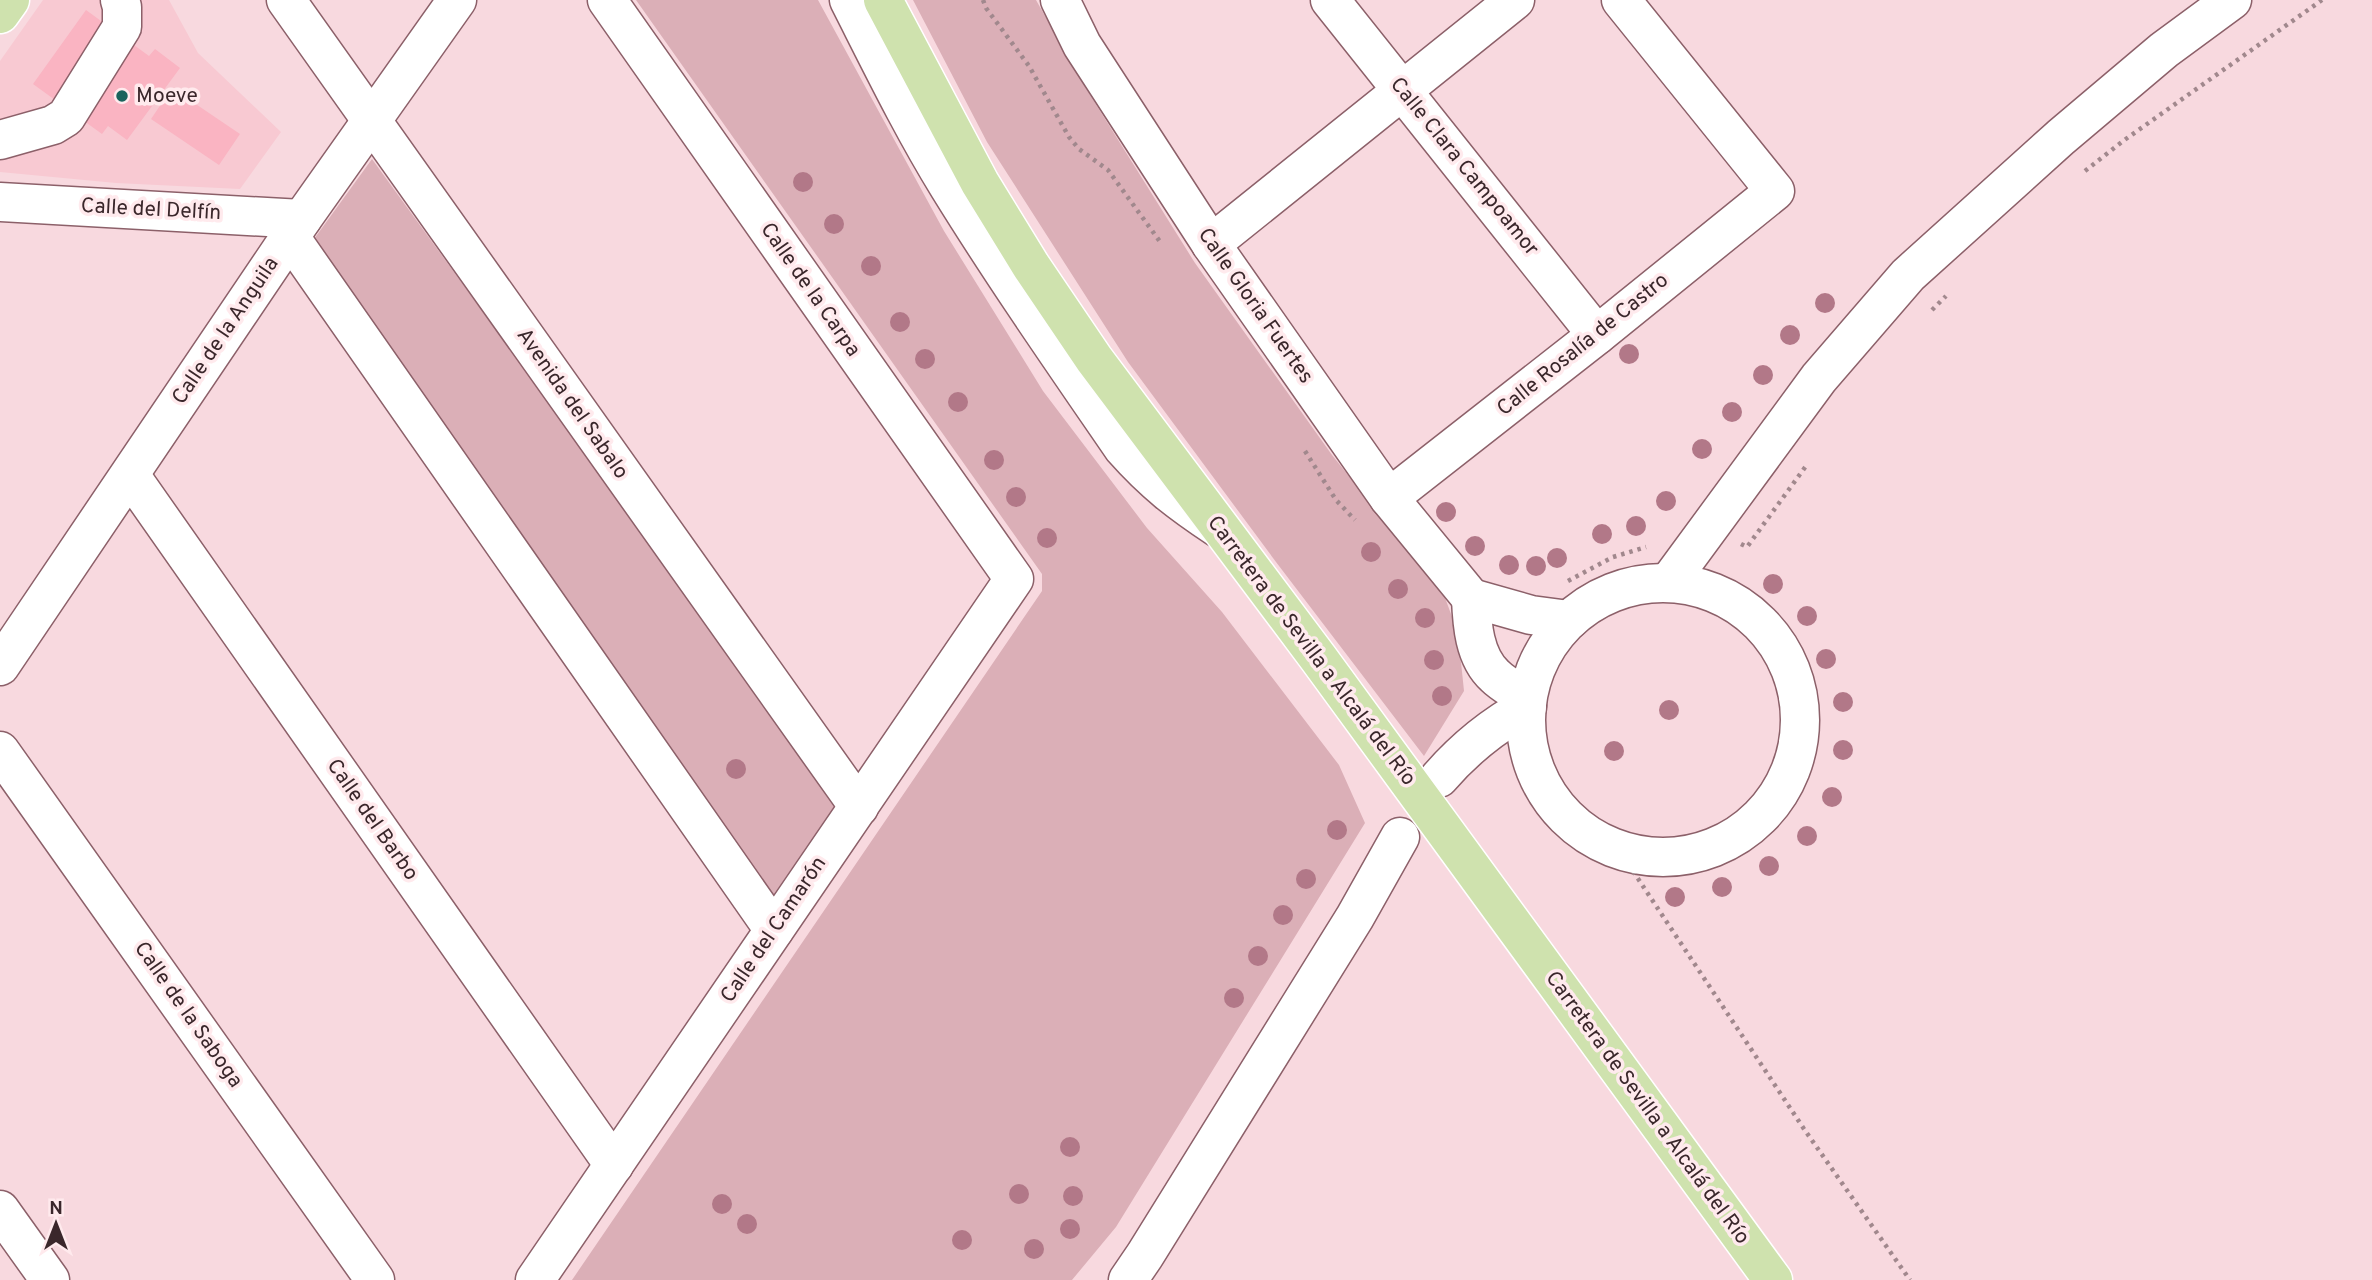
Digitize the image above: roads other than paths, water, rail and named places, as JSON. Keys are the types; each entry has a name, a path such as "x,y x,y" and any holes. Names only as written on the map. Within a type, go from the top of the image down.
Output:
{"main road":[{"path":"0,14 10,0"},
{"name":"Carretera de Sevilla a Alcalá del Río","path":"883,0 980,183 1031,266 1094,359 1327,670 1773,1280"}],"street":[{"path":"0,140 53,125 66,117 122,27 120,0"},
{"name":"Avenida del Sabalo","path":"286,0 859,807"},
{"name":"Calle de la Anguila","path":"0,666 296,228 457,0"},
{"name":"Calle de la Carpa","path":"607,0 1014,579"},
{"path":"849,0 948,184 994,258 1123,448 1147,475 1177,501 1218,528"},
{"name":"Calle Gloria Fuertes","path":"1060,0 1088,55 1211,244 1390,498 1471,598"},
{"name":"Calle Clara Campoamor","path":"1330,0 1597,335"},
{"path":"1211,244 1515,0"},
{"name":"Calle Rosalía de Castro","path":"1390,498 1775,191 1620,0"},
{"path":"1669,582 1819,378 1908,275 2061,137 2164,50 2232,0"},
{"name":"Calle del Delfín","path":"0,202 296,228"},
{"path":"296,228 774,930"},
{"name":"Calle del Barbo","path":"130,475 614,1165"},
{"name":"Calle del Camarón","path":"535,1280 1014,579"},
{"path":"1669,582 1712,590 1750,612 1773,636 1780,645 1798,685 1802,728 1793,771 1770,809 1737,838 1696,855 1652,858 1606,846 1566,819 1538,780 1525,735 1528,688 1547,644 1569,620 1580,610 1622,588 1669,582"},
{"path":"1527,703 1494,676 1482,657 1472,627 1471,598 1531,615 1569,620"},
{"path":"1439,778 1473,742 1527,703"},
{"name":"Calle de la Saboga","path":"0,751 375,1280"},
{"path":"1128,1280 1355,917 1400,836"},
{"path":"0,1210 50,1280"}],"place":[{"name":"Moeve","path":"122,96"}]}
